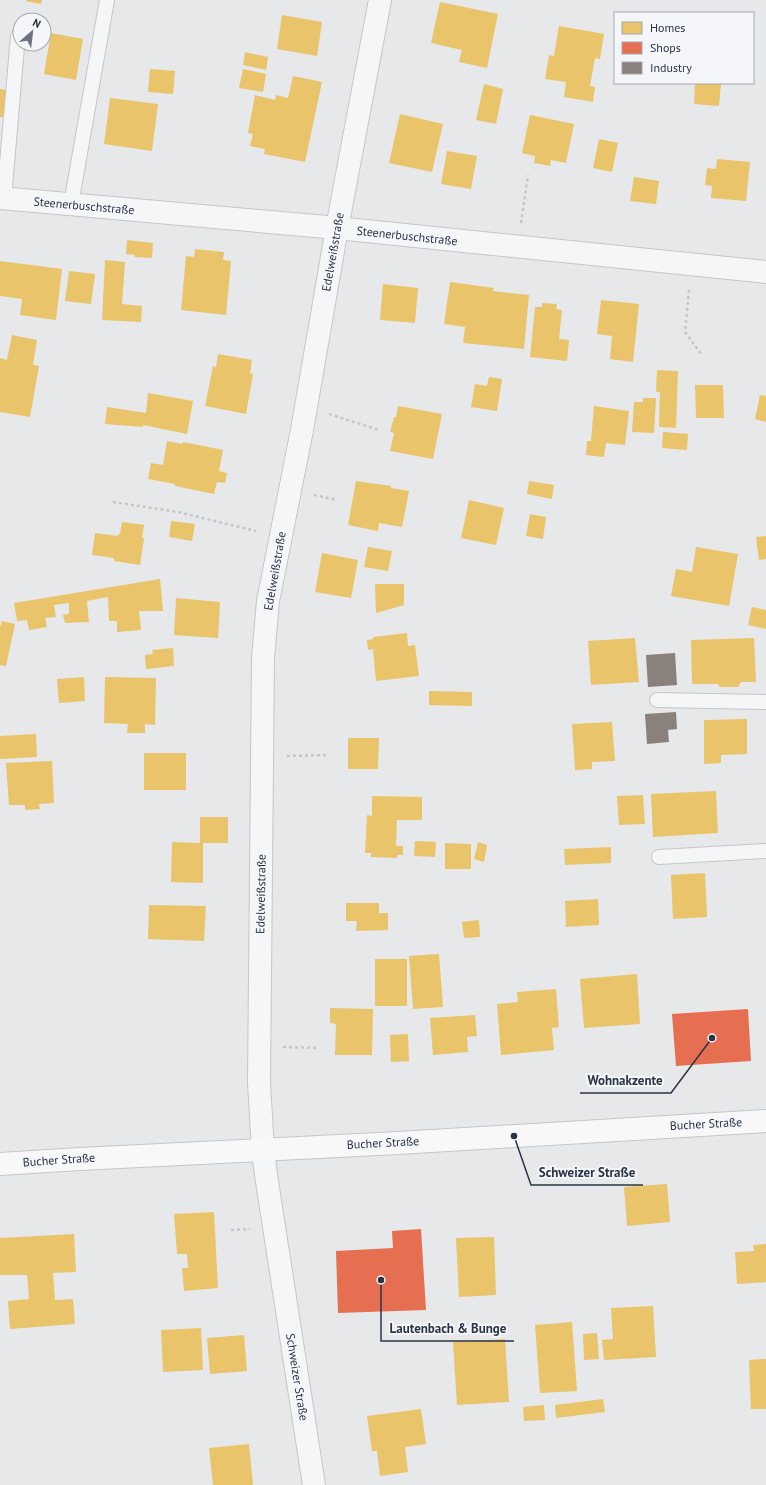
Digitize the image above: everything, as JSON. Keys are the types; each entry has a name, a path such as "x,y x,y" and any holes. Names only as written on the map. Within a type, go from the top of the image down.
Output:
{"main road":[{"name":"Bucher Straße","path":"0,1164 766,1121"}],"street":[{"name":"Edelweißstraße","path":"263,1150 258,1083 263,658 268,601 305,410 337,228 380,0"},
{"name":"Steenerbuschstraße","path":"2,198 337,228 766,272"},
{"name":"Schweizer Straße","path":"263,1150 314,1485"}],"lane":[{"path":"71,204 107,0"},
{"path":"2,198 16,52"},
{"path":"657,700 766,702"},
{"path":"659,857 766,851"}],"path":[{"path":"518,247 528,175"},
{"path":"691,265 685,332 702,355"},
{"path":"305,410 327,413 379,430"},
{"path":"113,502 178,512 280,537"},
{"path":"262,756 328,755"},
{"path":"259,1047 319,1048"}],"building: Homes":[{"path":"26,0 42,0 41,4"},
{"path":"440,2 498,14 487,68 459,62 462,50 431,43"},
{"path":"282,15 322,22 317,56 277,49"},
{"path":"559,26 604,34 600,59 595,58 590,86 595,87 593,102 564,97 566,82 545,79 549,55 554,56"},
{"path":"52,33 83,39 76,80 44,74 48,52 52,52"},
{"path":"245,52 268,57 266,70 243,65"},
{"path":"150,69 175,71 173,94 148,92"},
{"path":"243,69 266,74 263,92 239,88"},
{"path":"293,76 322,82 305,162 264,154 265,149 250,146 253,134 248,133 255,95 275,100 276,95 288,98"},
{"path":"484,84 503,89 496,124 476,120"},
{"path":"695,84 721,84 719,106 694,104"},
{"path":"0,89 6,90 5,118 0,117"},
{"path":"110,98 158,104 152,151 104,144"},
{"path":"400,114 443,124 432,172 389,163"},
{"path":"530,115 574,124 566,163 551,160 550,166 534,163 535,156 522,153"},
{"path":"599,139 618,143 612,172 593,168"},
{"path":"447,151 477,156 471,189 441,184"},
{"path":"717,159 750,162 746,201 711,198 712,186 705,185 707,168 716,169"},
{"path":"634,177 659,181 656,204 630,201"},
{"path":"127,240 153,243 152,258 135,257 135,255 126,254"},
{"path":"195,249 224,252 223,260 231,261 226,315 181,310 186,256 194,257"},
{"path":"105,260 125,262 122,304 142,306 141,322 102,320"},
{"path":"0,261 62,269 56,320 20,315 22,299 0,296"},
{"path":"69,271 95,274 91,304 65,301"},
{"path":"450,282 494,288 493,291 529,295 524,349 463,343 465,327 444,324"},
{"path":"383,284 418,288 415,323 380,320"},
{"path":"601,300 639,304 633,362 610,359 612,336 597,334"},
{"path":"542,303 557,304 556,309 562,310 559,339 569,340 567,361 530,357 535,307 542,307"},
{"path":"12,335 37,340 33,365 39,366 30,417 0,412 0,358 7,360"},
{"path":"218,354 252,360 250,373 253,374 246,414 205,406 213,366 216,367"},
{"path":"657,370 678,371 676,428 659,427 660,392 656,392"},
{"path":"489,377 502,379 497,411 471,407 475,384 487,386"},
{"path":"695,385 723,385 724,418 696,418"},
{"path":"148,393 193,401 187,434 143,425 143,427 105,424 107,407 146,413"},
{"path":"760,395 766,396 766,422 755,419"},
{"path":"643,398 656,398 654,433 632,432 634,402 643,402"},
{"path":"398,406 442,414 433,459 390,451 394,433 390,432 394,417 396,417"},
{"path":"594,406 629,411 625,445 606,443 604,457 586,455 587,441 591,441"},
{"path":"663,432 688,434 687,450 662,448"},
{"path":"167,441 182,444 183,442 223,450 219,471 227,473 225,483 217,482 214,494 148,479 151,463 163,465"},
{"path":"356,481 391,486 391,488 409,491 402,527 379,523 378,531 348,525"},
{"path":"529,481 554,485 552,499 527,494"},
{"path":"469,500 504,508 496,545 461,538"},
{"path":"530,514 546,517 543,539 526,536"},
{"path":"171,521 195,524 192,541 169,537"},
{"path":"122,522 144,525 142,538 144,538 140,565 114,561 114,558 92,555 95,533 118,536 118,534 120,534"},
{"path":"766,536 766,559 759,560 756,537"},
{"path":"368,547 392,551 388,571 364,567"},
{"path":"696,547 738,554 729,606 671,596 676,569 692,572"},
{"path":"322,553 358,560 351,598 315,592"},
{"path":"160,579 163,611 139,611 141,630 117,632 117,621 109,621 108,597 87,601 89,622 65,623 63,615 69,614 69,603 54,605 56,617 45,618 47,627 29,630 27,620 17,621 14,603"},
{"path":"375,584 404,584 404,605 376,613"},
{"path":"176,598 220,602 218,638 174,635"},
{"path":"752,607 766,610 766,629 748,625"},
{"path":"2,621 15,624 6,666 0,665 0,627"},
{"path":"407,633 408,646 415,645 419,676 376,681 373,650 375,649 368,650 367,640 373,639 373,637"},
{"path":"635,638 639,682 591,685 588,641"},
{"path":"754,638 756,682 741,682 738,687 720,687 718,684 692,684 691,640"},
{"path":"173,648 174,666 146,669 145,655 153,654 152,650"},
{"path":"84,677 85,701 59,703 57,679"},
{"path":"105,677 156,678 155,725 145,724 145,733 127,733 128,724 104,723"},
{"path":"429,691 472,692 472,706 429,705"},
{"path":"747,719 747,754 721,755 721,763 704,764 704,720"},
{"path":"612,722 615,761 592,762 592,769 575,770 572,724"},
{"path":"36,734 37,757 0,759 0,736"},
{"path":"348,738 379,738 378,769 348,769"},
{"path":"144,753 186,753 186,790 144,790"},
{"path":"52,761 54,803 39,804 40,809 25,810 25,805 9,805 6,763"},
{"path":"716,791 718,833 653,837 651,794"},
{"path":"643,795 645,824 619,825 617,796"},
{"path":"372,796 422,797 422,820 397,820 396,846 403,846 403,855 397,855 397,858 371,857 371,853 365,853 367,815 372,816"},
{"path":"200,817 228,817 228,843 203,843 203,883 171,882 172,842 200,843"},
{"path":"415,841 436,842 435,857 414,856"},
{"path":"478,842 487,845 484,862 474,859"},
{"path":"445,843 471,844 471,869 445,869"},
{"path":"611,847 611,863 565,865 564,849"},
{"path":"705,873 707,917 673,919 671,875"},
{"path":"598,899 599,925 566,927 565,901"},
{"path":"346,903 379,903 379,913 388,913 388,930 356,931 357,921 346,921"},
{"path":"149,905 206,906 204,941 148,939"},
{"path":"479,920 480,937 464,938 462,922"},
{"path":"439,954 443,1007 413,1009 409,956"},
{"path":"375,959 407,959 407,1006 375,1006"},
{"path":"637,974 640,1024 584,1028 580,979"},
{"path":"556,989 559,1027 552,1028 554,1050 501,1055 497,1004 518,1002 517,992"},
{"path":"330,1008 373,1009 372,1055 335,1055 336,1024 330,1023"},
{"path":"475,1015 477,1036 467,1037 468,1052 433,1055 430,1018"},
{"path":"408,1034 409,1061 391,1062 390,1035"},
{"path":"667,1184 670,1222 627,1226 624,1187"},
{"path":"214,1212 218,1288 184,1291 182,1268 188,1268 187,1254 177,1254 174,1214"},
{"path":"74,1234 76,1272 53,1273 55,1300 73,1299 75,1324 10,1329 8,1301 29,1299 27,1275 0,1275 0,1238"},
{"path":"494,1237 496,1295 459,1297 456,1238"},
{"path":"766,1244 766,1282 737,1284 735,1252 754,1251 753,1245"},
{"path":"653,1306 656,1357 604,1360 602,1340 613,1339 611,1308"},
{"path":"572,1322 577,1391 540,1393 535,1325"},
{"path":"201,1328 203,1370 163,1372 161,1330"},
{"path":"597,1333 599,1359 584,1360 583,1334"},
{"path":"244,1335 247,1371 210,1374 207,1338"},
{"path":"505,1339 509,1402 457,1405 453,1342"},
{"path":"766,1359 766,1409 751,1409 749,1360"},
{"path":"603,1399 605,1412 556,1418 555,1405"},
{"path":"544,1405 545,1420 524,1421 523,1407"},
{"path":"421,1409 426,1444 405,1447 408,1472 380,1476 377,1451 372,1451 367,1416"},
{"path":"249,1444 253,1485 213,1485 209,1448"}],"building: Shops":[{"path":"748,1009 751,1061 676,1066 672,1014"},
{"path":"421,1229 426,1310 338,1313 336,1251 393,1248 392,1231"}],"building: Industry":[{"path":"675,653 677,685 648,687 646,655"},
{"path":"676,712 677,729 668,730 669,742 647,744 645,714"}],"place":[{"name":"Wohnakzente","path":"712,1038"},
{"name":"Schweizer Straße","path":"514,1136"},
{"name":"Lautenbach & Bunge","path":"381,1280"}]}
